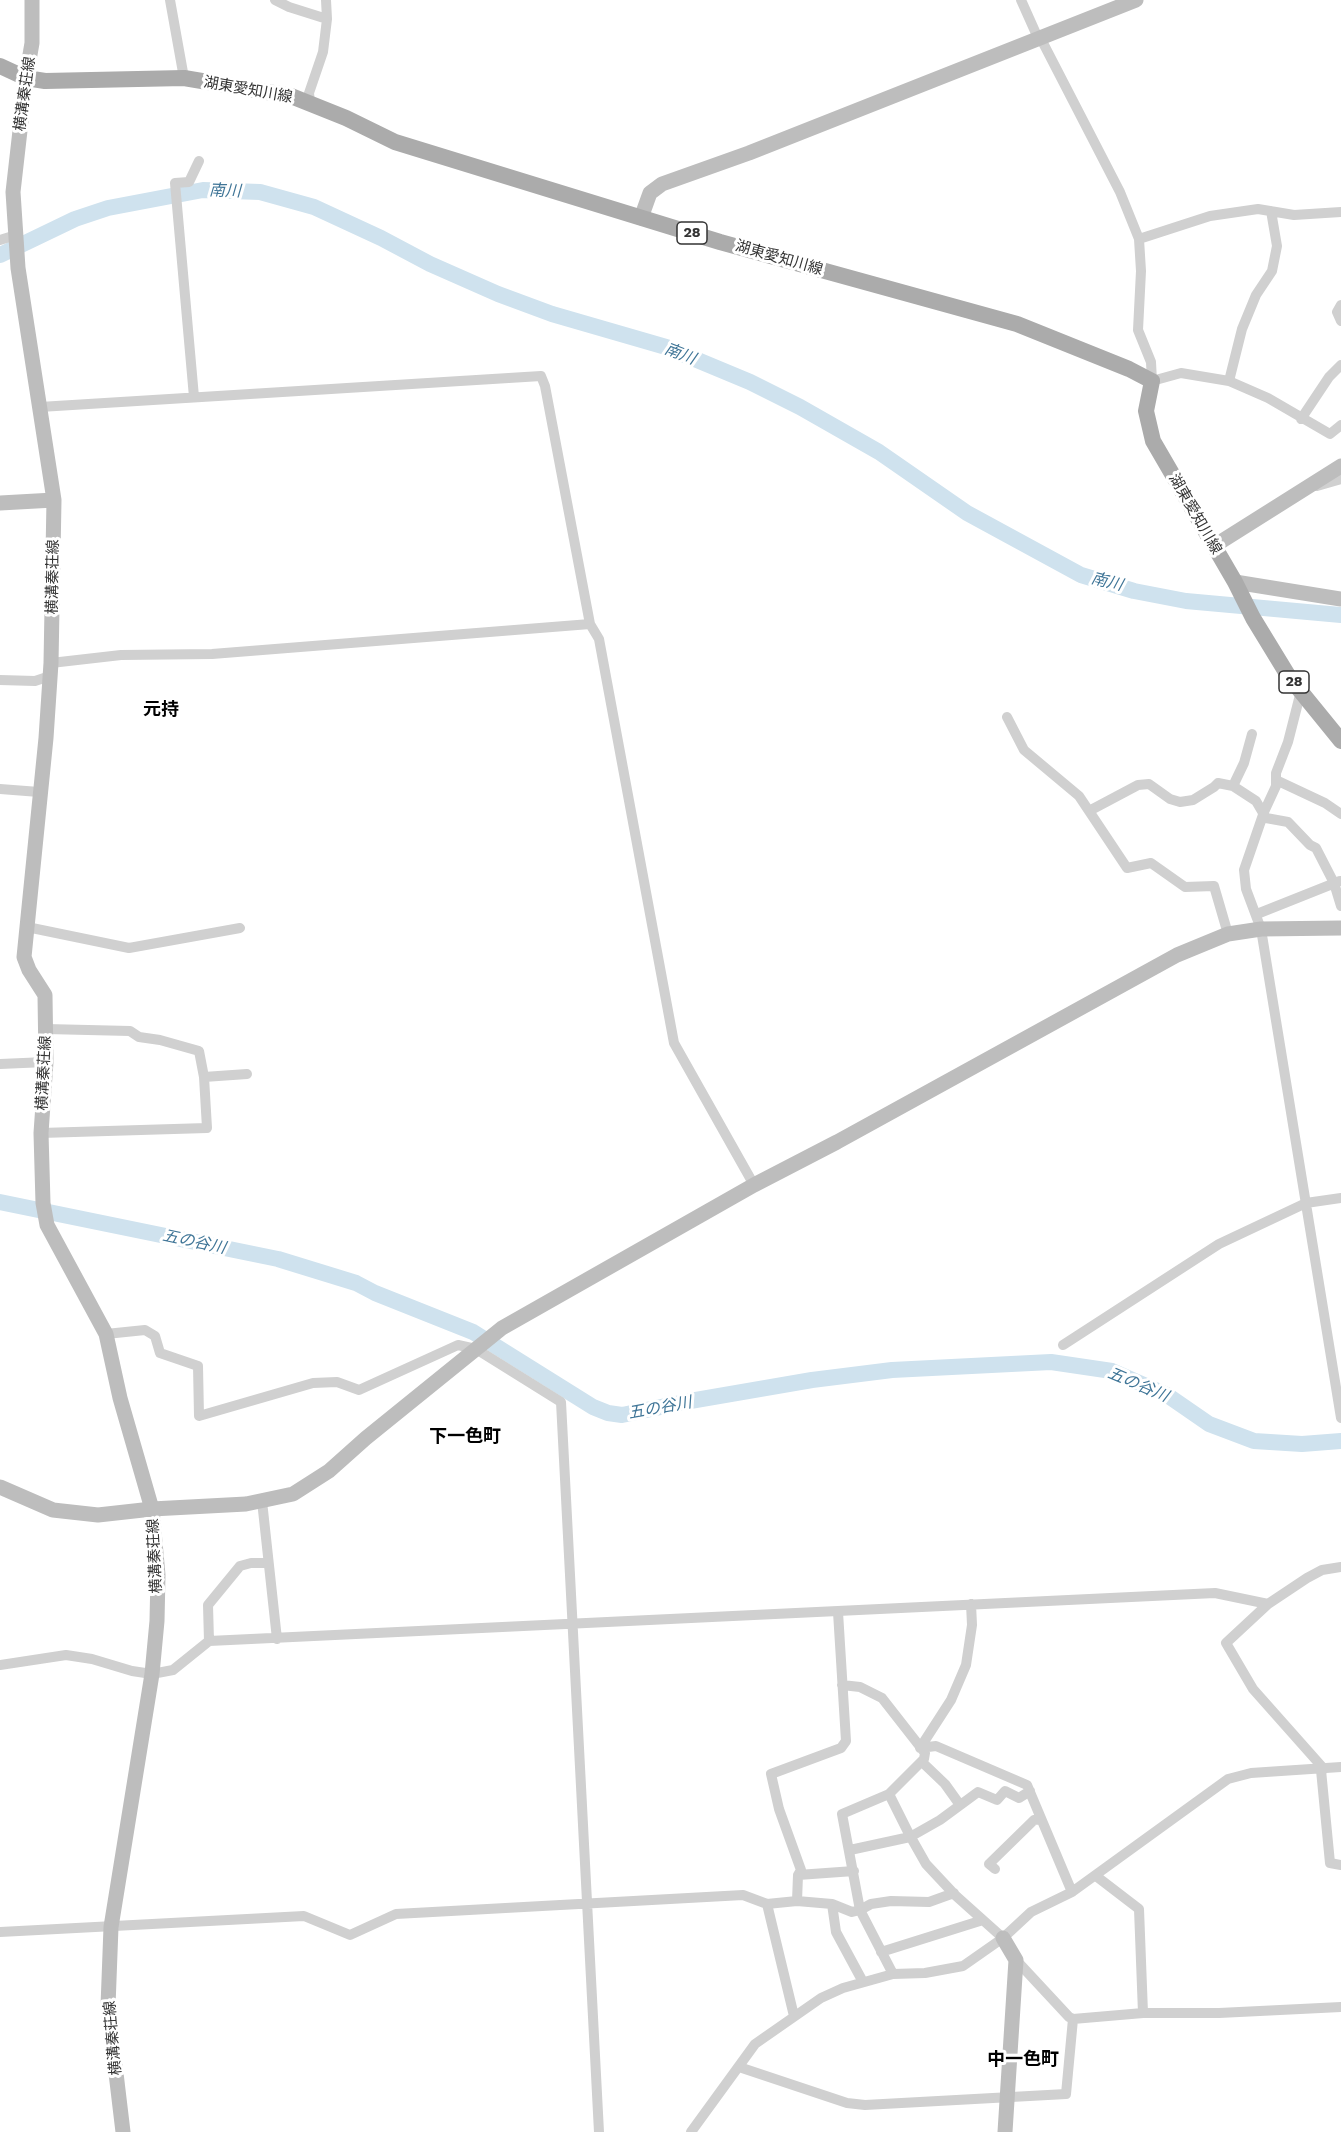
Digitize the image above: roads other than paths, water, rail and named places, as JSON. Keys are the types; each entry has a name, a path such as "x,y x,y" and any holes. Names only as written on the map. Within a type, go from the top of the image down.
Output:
{"main road":[{"name":"湖東愛知川線","path":"0,66 26,78 45,81 184,78 291,96 310,102 395,142 641,218 882,288 1017,324 1129,369 1152,381 1146,411 1153,441 1238,587 1253,618 1289,677 1334,724 1341,741"}],"street":[{"name":"横溝秦荘線","path":"32,0 32,44 13,192 18,268 54,500 46,738 24,957 29,970 45,995 46,1062 41,1133 43,1203 47,1225 106,1334 120,1398 152,1509 158,1575 152,1674 111,1927 108,2006 123,2132"},
{"path":"170,0 184,78"},
{"path":"275,0 289,7 327,18"},
{"path":"310,102 309,93 323,52 327,18 326,0"},
{"path":"1021,0 1120,192 1139,239 1141,271 1138,330 1151,362 1152,381 1181,373 1230,381 1289,409 1301,419 1330,434 1341,425"},
{"path":"641,218 650,193 662,184 749,153 1136,0"},
{"path":"194,397 175,183 189,182 199,161"},
{"path":"1139,239 1210,216 1258,209 1294,215 1341,212"},
{"path":"1230,381 1242,329 1256,295 1272,271 1277,246 1271,211"},
{"path":"0,240 16,235"},
{"path":"1341,305 1337,312 1341,321"},
{"path":"1301,419 1329,377 1341,365"},
{"path":"40,407 541,376 545,386 590,624 599,639 674,1043 754,1185"},
{"path":"1214,546 1341,466"},
{"path":"1308,488 1341,479"},
{"path":"0,503 54,500"},
{"path":"1238,587 1341,599"},
{"path":"0,680 35,681 50,670 121,655 212,654 590,624"},
{"path":"1301,691 1288,742 1276,773 1276,780 1244,870 1246,889 1259,922 1341,1418"},
{"path":"1007,717 1024,750 1079,796 1127,868 1151,863 1185,887 1214,886 1228,934"},
{"path":"1233,786 1244,763 1252,734"},
{"path":"1276,780 1325,803 1341,814"},
{"path":"1089,811 1138,784 1149,784 1170,799 1180,802 1193,800 1218,783 1233,786 1256,801 1266,818 1288,822 1310,845 1316,848 1338,882 1341,906"},
{"path":"0,789 39,792"},
{"path":"0,1487 53,1510 98,1515 152,1509 246,1504 293,1494 329,1471 366,1438 502,1328 754,1185 837,1142 1177,955 1259,922 1338,882"},
{"path":"1259,922 1341,928"},
{"path":"27,927 129,948 240,928"},
{"path":"41,1133 207,1128 204,1077 199,1050 139,1037 130,1031 46,1029"},
{"path":"0,1064 46,1062"},
{"path":"204,1077 247,1074"},
{"path":"1063,1345 1219,1244 1306,1203 1341,1198"},
{"path":"106,1334 145,1330 155,1336 160,1353 198,1366 199,1416 313,1383 337,1382 359,1390 458,1345 476,1349 561,1402 599,2132"},
{"path":"262,1501 277,1639"},
{"path":"209,1641 208,1605 240,1566 267,1563"},
{"path":"1341,1567 1322,1570 1307,1578 1268,1604 1226,1643 1253,1689 1322,1770 1330,1863 1341,1865"},
{"path":"0,1665 66,1655 152,1674 173,1670 209,1641 1215,1593 1268,1604"},
{"path":"920,1748 951,1700 966,1665 972,1624 971,1604"},
{"path":"797,1901 798,1875 801,1870 779,1809 771,1774 841,1748 846,1741 838,1612"},
{"path":"842,1685 860,1687 882,1698 925,1753 922,1762 889,1794 842,1814 860,1910 893,1974"},
{"path":"920,1748 936,1746 1027,1785 1072,1892"},
{"path":"922,1762 945,1784 960,1805"},
{"path":"691,2132 755,2044 821,1998 843,1988 893,1974 925,1973 963,1966 1003,1938 1030,1912 1072,1892 1096,1876 1219,1783 1228,1779 1251,1773 1341,1767"},
{"path":"849,1850 910,1837 978,1792 997,1800 1005,1791 1019,1798 1030,1791"},
{"path":"889,1794 926,1864 1003,1938 1016,1960 1073,2019 1143,2013 1218,2013 1341,2007"},
{"path":"995,1869 988,1863 1034,1820 1041,1819"},
{"path":"798,1875 854,1871"},
{"path":"1096,1876 1139,1909 1143,2013"},
{"path":"0,1932 304,1916 350,1935 396,1914 743,1895 767,1904 797,1901 832,1904 852,1912 871,1904 891,1901 929,1902 954,1893"},
{"path":"767,1904 794,2016"},
{"path":"832,1904 836,1932 863,1982"},
{"path":"881,1952 984,1920"},
{"path":"1005,2132 1016,1960"},
{"path":"739,2067 847,2103 865,2105 1066,2094 1073,2019"}],"waterway":[{"name":"南川","path":"0,255 75,219 108,208 203,190 260,192 314,207 430,264 498,294 552,314 666,347 750,382 800,407 879,452 967,513 1081,575 1134,591 1186,601 1341,615"},
{"name":"五の谷川","path":"0,1202 278,1259 356,1283 375,1293 473,1332 593,1407 608,1413 622,1415 812,1380 892,1370 1051,1362 1112,1371 1167,1395 1209,1424 1254,1441 1302,1444 1341,1441"}],"district":[{"name":"元持","path":"161,710"},
{"name":"下一色町","path":"465,1437"},
{"name":"中一色町","path":"1023,2060"}]}
